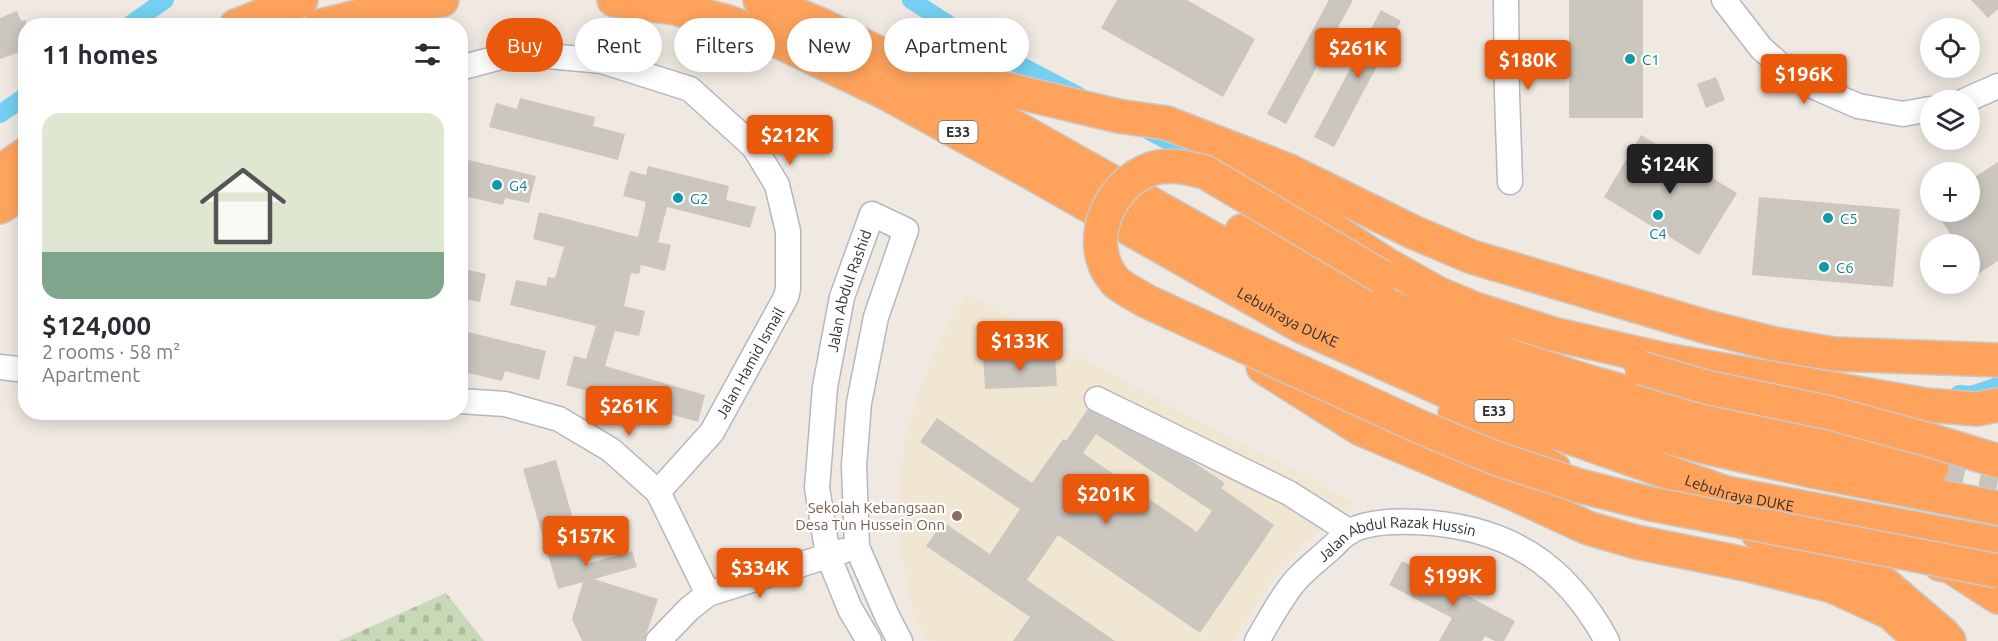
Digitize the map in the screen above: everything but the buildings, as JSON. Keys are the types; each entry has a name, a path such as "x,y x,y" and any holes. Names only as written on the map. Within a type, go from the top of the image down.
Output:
{"highway":[{"path":"256,18 301,0"},
{"path":"352,18 405,5 442,0"},
{"name":"Lebuhraya DUKE","path":"614,0 675,8 728,22 782,43 886,93 1301,326 1471,402 1726,493 1998,544"},
{"name":"Lebuhraya DUKE","path":"760,0 880,53 1363,323 1490,377 1614,422 1709,448 1998,508"},
{"path":"777,0 826,12 943,66 1001,88 1118,116 1167,123 1287,170 1413,232 1472,257 1707,327 1775,344 1833,354 1998,360"},
{"path":"1118,116 1163,133 1205,153 1264,186 1389,266 1437,293 1475,309 1553,334 1666,360 1926,405"},
{"path":"1043,145 1154,186 1374,299 1442,329 1582,380 1818,444 1932,468"},
{"path":"0,172 18,160"},
{"path":"1998,461 1830,413 1706,387 1510,334 1457,314 1400,286 1205,172 1181,166 1152,168 1128,180 1110,202 1101,231 1101,257 1116,281 1146,301 1418,426 1495,458 1580,486 1651,504 1998,571"},
{"path":"0,207 18,195"},
{"path":"1196,324 1361,429 1588,528 1636,542 1745,564 1832,586 1891,613 1922,641"},
{"path":"1301,326 1566,476 1744,528 1881,581 1949,641"},
{"path":"1641,368 1708,379 1926,405 1977,409 1998,405"},
{"path":"1751,426 1821,432 1930,454 1998,448"},
{"path":"1744,528 1950,566 1998,597"}],"street":[{"path":"1506,0 1510,182"},
{"path":"1724,0 1761,48 1789,73 1858,106 1903,114 1920,111"},
{"name":"Jalan Hamid Ismail","path":"468,66 516,53 602,62 690,89 754,147 777,186 788,231 786,297 712,432 658,492"},
{"path":"1980,94 1998,86"},
{"name":"Jalan Abdul Rashid","path":"869,641 850,609 828,555 817,488 825,387 842,297 872,214 906,230 876,317 858,403 854,465 857,547 900,641"},
{"path":"0,368 18,369"},
{"path":"1096,399 1289,493 1350,532"},
{"path":"468,402 505,404 559,418 611,450 658,492 708,594"},
{"name":"Jalan Abdul Razak Hussin","path":"1257,641 1295,580 1350,532 1375,524 1431,523 1480,532 1505,540 1552,568 1572,588 1607,641"},
{"path":"658,641 708,594 857,547"}],"shaded area":[{"path":"969,295 1191,417 1356,503 1304,543 1272,580 1233,641 929,641 914,619 901,551 900,482 904,442 918,393 931,362 953,314"}],"green space":[{"path":"446,593 484,641 339,641"}],"waterway":[{"path":"139,18 165,0"},
{"path":"911,0 979,44 1079,96"},
{"path":"0,114 18,102"},
{"path":"1149,131 1210,163"},
{"path":"1959,394 1971,395 1998,386"}],"tunnel":[{"path":"1932,468 1998,481"}],"place":[{"name":"C1","path":"1630,59"},
{"name":"G4","path":"497,185"},
{"name":"G2","path":"678,198"},
{"name":"C4","path":"1658,215"},
{"name":"C5","path":"1828,218"},
{"name":"C6","path":"1824,267"},
{"name":"Sekolah Kebangsaan Desa Tun Hussein Onn","path":"957,516"}]}
